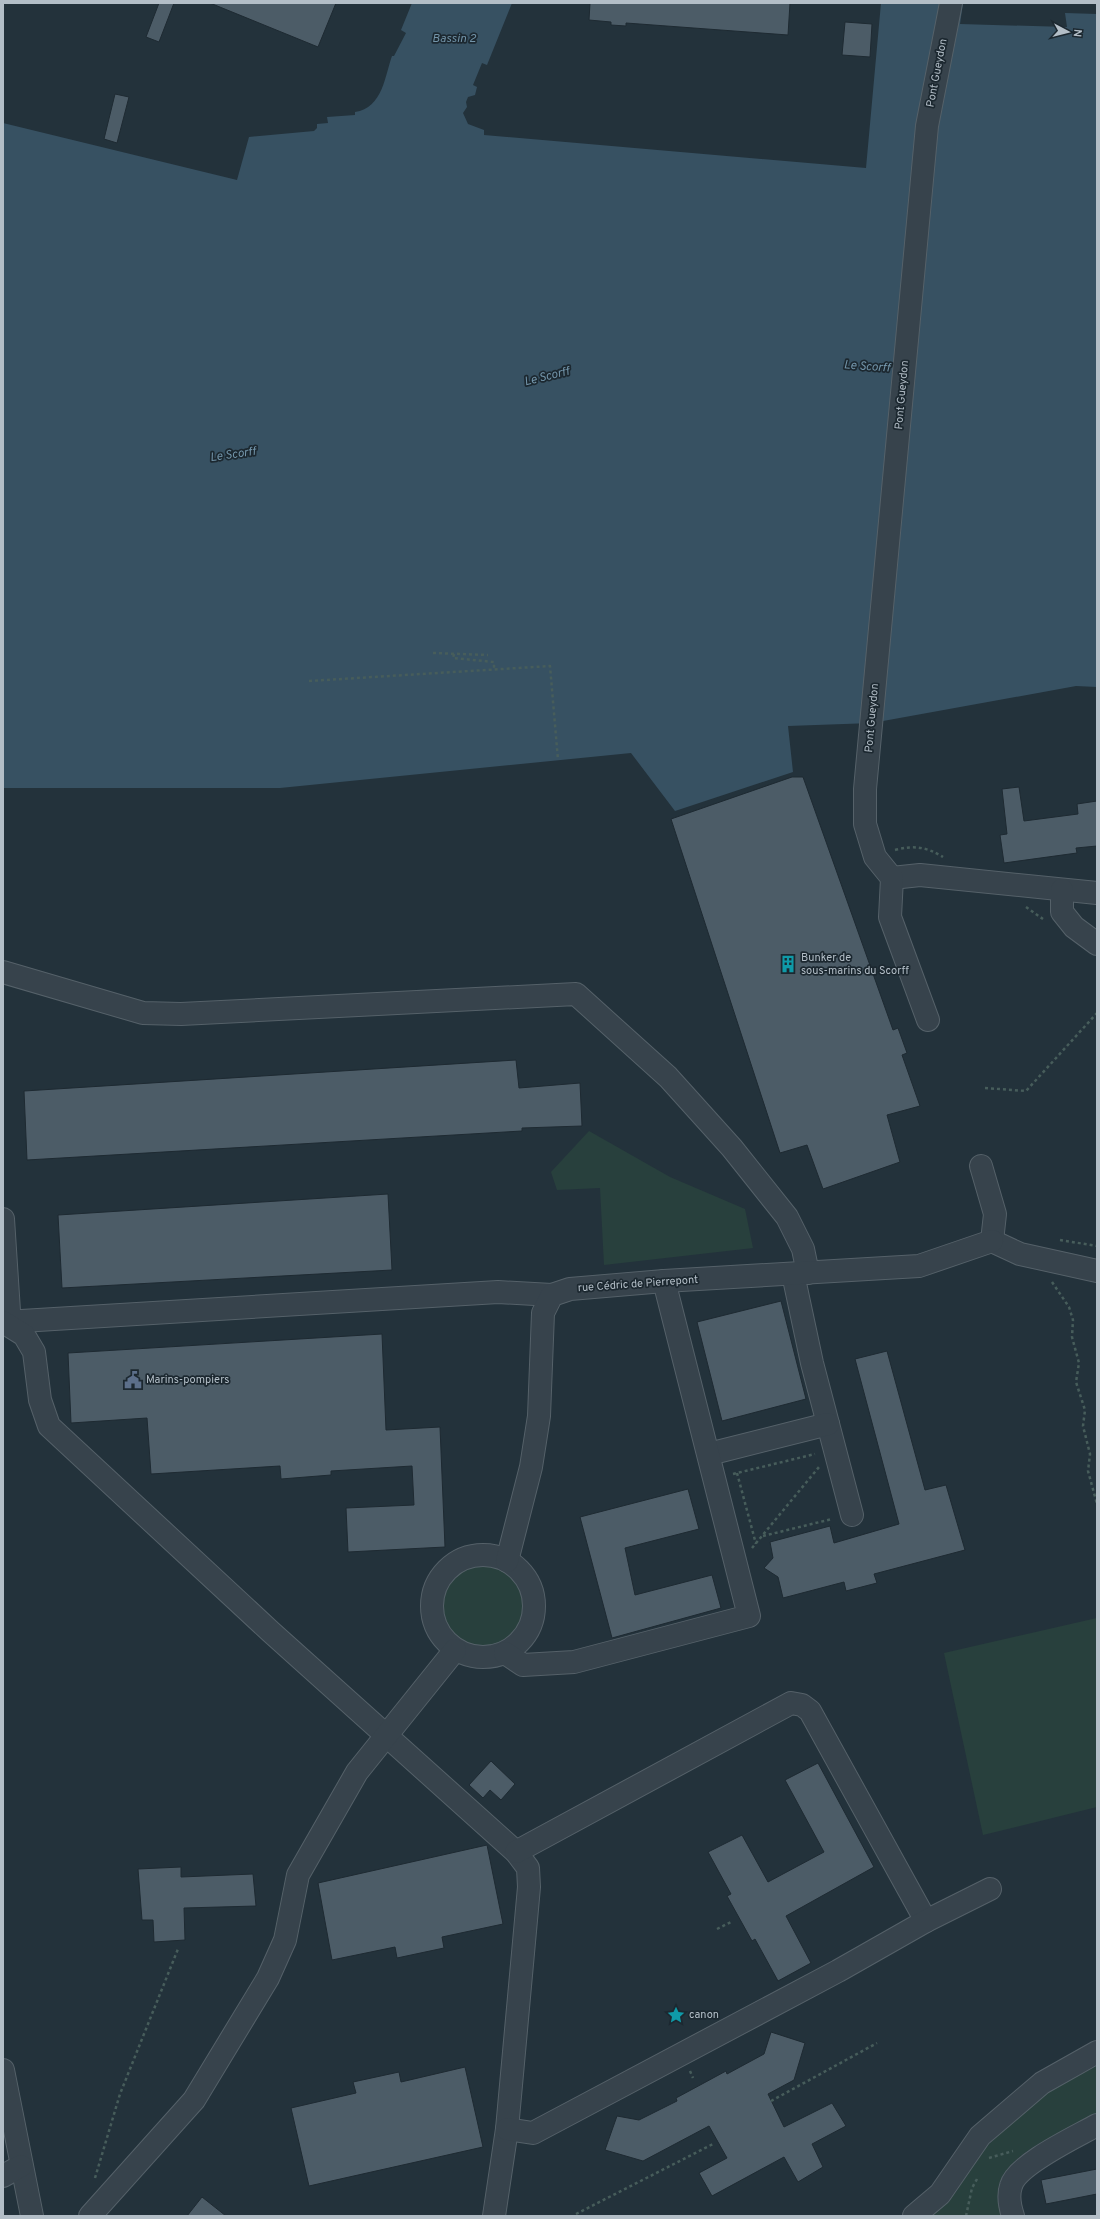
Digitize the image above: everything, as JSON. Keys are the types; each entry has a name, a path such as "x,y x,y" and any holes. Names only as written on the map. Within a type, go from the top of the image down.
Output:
{"street":[{"name":"Pont Gueydon","path":"892,878 875,857 865,824 865,789 927,126 951,3"},
{"path":"928,1020 890,916 892,878 920,875 1097,893"},
{"path":"1062,890 1062,912 1074,927 1097,944"},
{"path":"3,972 144,1013 181,1014 576,994 668,1077 732,1148 787,1217 803,1249 801,1274 828,1424 852,1514"},
{"path":"981,1166 995,1214 992,1241 1020,1254 1097,1271"},
{"path":"3,1219 8,1311 4,1322"},
{"name":"rue Cédric de Pierrepont","path":"552,1295 570,1289 664,1281 919,1266 992,1241"},
{"path":"505,1653 523,1664 574,1662 749,1616 664,1281"},
{"path":"4,1322 498,1292 552,1295 543,1314 539,1416 531,1467 507,1561"},
{"path":"4,1322 24,1335 34,1352 40,1400 49,1426 385,1736 516,1852 528,1868 529,1887 507,2129 494,2216"},
{"path":"709,1454 828,1424"},
{"path":"488,1555 507,1561 518,1569 528,1582 534,1598 534,1615 528,1631 518,1644 505,1653 488,1658 471,1657 455,1650 442,1638 434,1623 432,1612 434,1589 443,1574 456,1563 471,1556 488,1555"},
{"path":"94,2211 194,2100 268,1978 285,1940 298,1875 357,1772 455,1650"},
{"path":"516,1852 790,1703 802,1705 810,1712 926,1921"},
{"path":"507,2129 533,2133 838,1972 926,1921 990,1889"},
{"path":"914,2216 940,2194 980,2136 1042,2083 1097,2052"},
{"path":"3,2070 19,2147 12,2171 26,2183 32,2216"},
{"path":"1013,2216 1010,2207 1011,2185 1026,2165 1097,2125"}],"path":[{"path":"433,653 488,655"},
{"path":"454,654 453,658 494,662 494,670"},
{"path":"309,681 550,666 558,760"},
{"path":"890,846 894,850 908,846 924,847 946,858"},
{"path":"1025,906 1049,923"},
{"path":"985,1088 1026,1091 1097,1013"},
{"path":"1097,1246 1054,1240 1050,1278 1069,1307 1073,1320 1072,1337 1079,1363 1076,1382 1084,1410 1083,1426 1090,1454 1088,1471 1097,1504"},
{"path":"715,1478 835,1449"},
{"path":"737,1567 835,1449"},
{"path":"737,1473 756,1544"},
{"path":"762,1536 852,1514"},
{"path":"717,1929 733,1921"},
{"path":"94,2211 90,2196 120,2094 178,1949"},
{"path":"771,2101 877,2043"},
{"path":"576,2214 713,2144"},
{"path":"973,2147 986,2159 996,2158 1018,2148"},
{"path":"966,2216 972,2188 978,2176"}],"green space":[{"path":"589,1131 670,1177 745,1209 753,1248 604,1265 600,1188 557,1190 551,1172"},
{"path":"482,1565 498,1568 511,1577 520,1590 523,1606 520,1622 511,1635 498,1644 482,1647 466,1644 453,1635 444,1622 441,1606 444,1590 453,1577 466,1568"},
{"path":"1097,1618 1097,1807 983,1835 944,1653"},
{"path":"1097,2066 1097,2114 1040,2143 1014,2162 1005,2173 999,2185 999,2196 1003,2216 932,2216 956,2192 980,2153 1028,2106 1055,2087"}],"water":[{"path":"412,3 512,3 487,65 482,63 473,85 477,87 475,95 468,97 466,102 467,107 463,113 468,124 484,130 484,135 866,168 881,3 963,3 960,24 1067,27 1065,13 1097,14 1097,687 1076,686 872,723 788,726 793,772 675,811 631,753 280,788 3,788 3,123 237,180 249,137 314,131 317,128 317,124 328,123 327,117 355,115 355,112 372,104 377,98 385,81 392,56 394,56 406,33 401,30"}],"building":[{"path":"159,3 174,3 159,42 146,37"},
{"path":"210,3 336,3 318,47"},
{"path":"590,3 790,3 788,35 626,23 626,26 611,25 611,22 589,20"},
{"path":"845,22 872,24 870,57 842,55"},
{"path":"115,94 129,97 117,143 104,139"},
{"name":"Bunker de sous-marins du Scorff","path":"792,777 803,777 893,1030 898,1028 907,1053 902,1055 920,1106 887,1115 900,1162 823,1189 807,1145 780,1153 671,819"},
{"path":"1019,787 1024,821 1078,814 1077,804 1097,801 1097,846 1076,848 1077,853 1004,863 1000,835 1007,834 1002,789"},
{"path":"516,1060 519,1088 580,1083 582,1126 522,1128 522,1131 27,1160 24,1091"},
{"path":"388,1194 392,1270 62,1288 58,1215"},
{"path":"781,1301 806,1399 722,1421 697,1322"},
{"path":"382,1334 386,1430 440,1427 445,1547 348,1552 346,1508 414,1505 412,1466 331,1471 331,1475 281,1479 280,1466 151,1474 147,1418 71,1423 68,1353"},
{"path":"887,1351 925,1490 946,1485 965,1550 874,1574 877,1583 846,1591 844,1582 783,1598 778,1577 764,1568 773,1558 770,1542 830,1526 834,1543 899,1524 855,1359"},
{"path":"688,1489 699,1529 625,1548 635,1595 712,1575 721,1608 612,1638 580,1517"},
{"path":"491,1761 515,1784 501,1800 490,1790 483,1798 469,1785"},
{"path":"818,1763 874,1867 786,1916 811,1963 778,1981 755,1939 752,1941 727,1896 731,1894 708,1852 742,1835 768,1882 824,1852 785,1780"},
{"path":"487,1845 503,1924 442,1937 444,1948 397,1958 395,1947 332,1960 318,1883"},
{"path":"181,1867 181,1877 253,1874 256,1906 184,1908 185,1940 154,1942 153,1920 142,1920 138,1869"},
{"path":"771,2032 805,2043 794,2080 768,2094 784,2127 832,2103 846,2126 812,2144 823,2167 798,2182 784,2157 712,2196 699,2173 727,2158 709,2126 643,2161 605,2150 617,2116 639,2120 677,2101 676,2098 726,2071 727,2074 764,2054"},
{"path":"465,2067 483,2147 309,2186 291,2108 356,2093 353,2082 399,2072 401,2082"},
{"path":"1097,2169 1097,2194 1046,2204 1041,2180"},
{"path":"202,2197 226,2216 187,2216"}],"place":[{"name":"Bunker de sous-marins du Scorff","path":"788,964"},
{"name":"Marins-pompiers","path":"133,1380"},
{"name":"canon","path":"676,2015"}],"water label":[{"name":"Bassin 2","path":"454,39"},
{"name":"Le Scorff","path":"867,367"},
{"name":"Le Scorff","path":"547,377"},
{"name":"Le Scorff","path":"233,455"}]}
